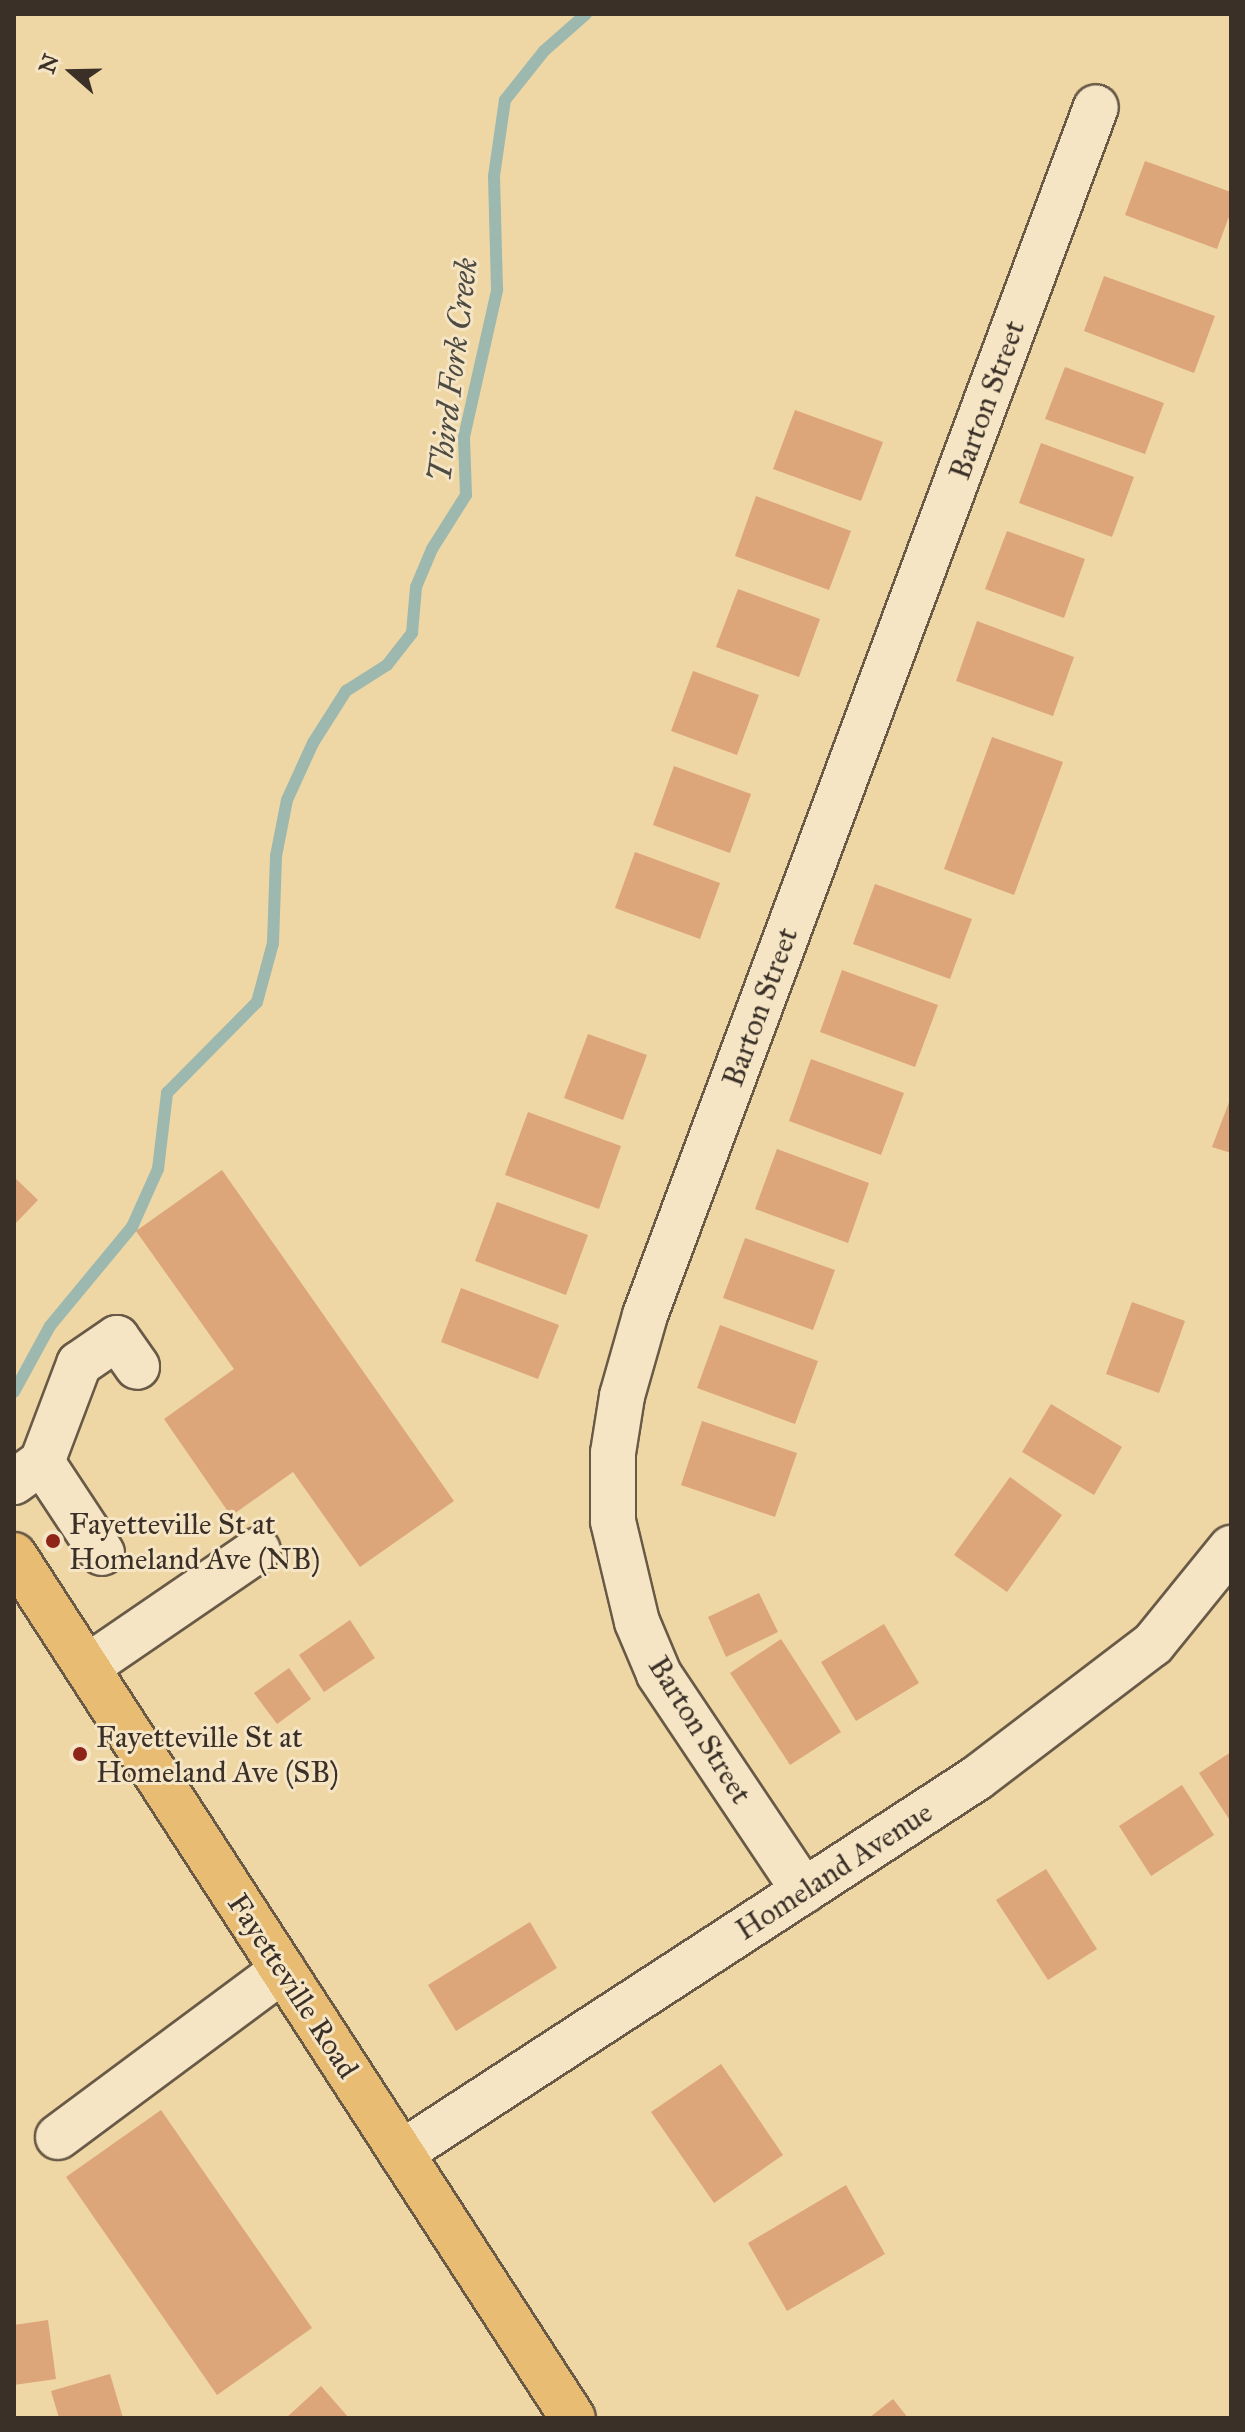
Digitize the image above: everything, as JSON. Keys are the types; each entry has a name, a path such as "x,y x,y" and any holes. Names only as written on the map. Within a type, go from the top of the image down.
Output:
{"main road":[{"name":"Fayetteville Road","path":"21,1582 87,1667 573,2418"}],"street":[{"name":"Barton Street","path":"804,1891 659,1674 637,1622 613,1521 613,1453 622,1396 651,1300 1096,107"},
{"path":"102,1553 28,1472 79,1364 117,1338 137,1367"},
{"name":"Homeland Avenue","path":"401,2153 977,1778 1086,1698 1164,1633 1231,1548"},
{"path":"87,1667 258,1550"},
{"path":"58,2137 283,1970"}],"building":[{"path":"1145,161 1231,192 1231,211 1217,249 1125,215"},
{"path":"1104,276 1215,316 1194,373 1084,331"},
{"path":"1065,367 1164,403 1145,454 1045,419"},
{"path":"795,410 883,442 861,501 773,469"},
{"path":"1041,443 1134,477 1112,537 1019,503"},
{"path":"756,496 851,531 829,590 735,556"},
{"path":"1007,531 1085,559 1064,618 985,589"},
{"path":"738,589 820,619 799,677 716,647"},
{"path":"977,621 1074,657 1053,716 956,681"},
{"path":"693,671 759,695 737,755 671,731"},
{"path":"992,737 1063,762 1014,895 944,869"},
{"path":"674,766 751,794 730,853 653,825"},
{"path":"635,852 720,883 700,939 615,908"},
{"path":"875,884 972,919 950,979 853,944"},
{"path":"842,970 938,1005 915,1067 820,1032"},
{"path":"588,1034 647,1055 623,1120 564,1098"},
{"path":"811,1059 904,1093 881,1155 789,1121"},
{"path":"1231,1097 1231,1153 1212,1147"},
{"path":"528,1112 621,1146 599,1209 505,1175"},
{"path":"777,1149 869,1183 848,1243 755,1209"},
{"path":"222,1170 454,1501 360,1567 293,1472 231,1516 164,1419 234,1369 136,1231"},
{"path":"14,1177 38,1200 14,1225"},
{"path":"497,1202 588,1235 566,1295 475,1261"},
{"path":"745,1238 835,1270 813,1330 723,1298"},
{"path":"461,1288 559,1325 538,1379 441,1342"},
{"path":"1132,1302 1185,1321 1159,1393 1106,1374"},
{"path":"720,1325 818,1361 795,1424 697,1388"},
{"path":"1051,1404 1122,1447 1094,1495 1022,1452"},
{"path":"702,1421 797,1453 775,1517 681,1485"},
{"path":"1010,1477 1062,1515 1007,1592 954,1555"},
{"path":"759,1593 778,1632 726,1657 708,1617"},
{"path":"350,1620 375,1658 324,1692 299,1655"},
{"path":"884,1624 919,1683 856,1721 821,1662"},
{"path":"781,1639 841,1732 790,1765 730,1673"},
{"path":"289,1668 311,1699 277,1724 254,1693"},
{"path":"1231,1752 1231,1822 1199,1773"},
{"path":"1182,1785 1214,1835 1151,1876 1119,1826"},
{"path":"1046,1869 1097,1949 1048,1980 996,1900"},
{"path":"530,1922 557,1968 456,2031 428,1985"},
{"path":"721,2064 783,2155 714,2203 651,2112"},
{"path":"161,2110 312,2328 217,2395 66,2177"},
{"path":"846,2185 885,2254 787,2311 748,2243"},
{"path":"48,2320 56,2379 14,2385 14,2325"},
{"path":"110,2374 123,2418 59,2418 51,2391"},
{"path":"321,2386 349,2418 286,2418"},
{"path":"893,2399 908,2418 869,2418"}],"waterway":[{"name":"Third Fork Creek","path":"14,1392 50,1326 132,1227 158,1169 167,1093 257,1002 273,943 276,856 287,800 313,743 346,691 387,665 412,633 416,587 432,549 466,495 464,437 497,290 494,176 505,100 544,51 586,14"}],"place":[{"name":"Fayetteville St at Homeland Ave (NB)","path":"53,1541"},
{"name":"Fayetteville St at Homeland Ave (SB)","path":"80,1754"}]}
